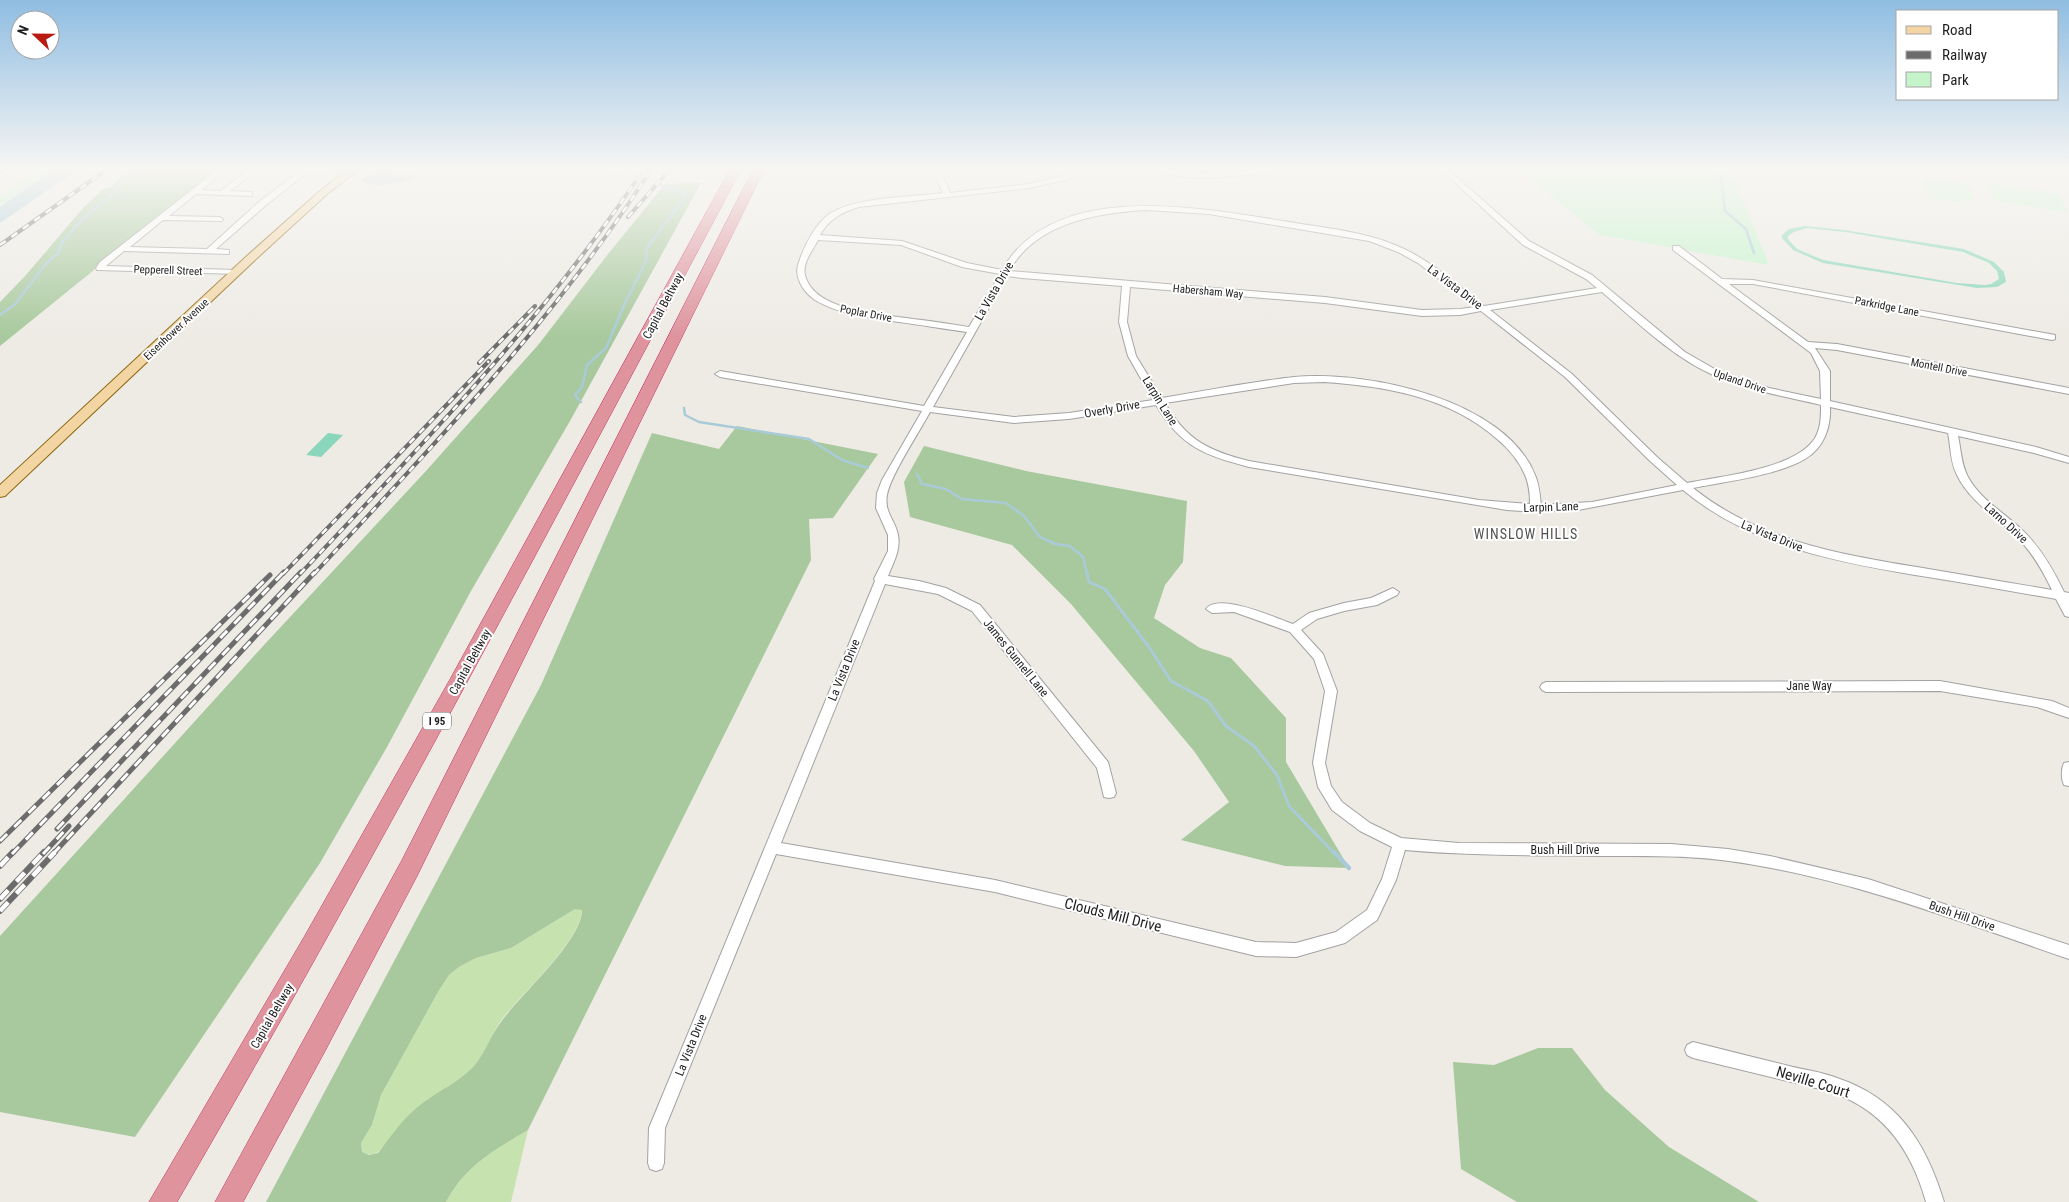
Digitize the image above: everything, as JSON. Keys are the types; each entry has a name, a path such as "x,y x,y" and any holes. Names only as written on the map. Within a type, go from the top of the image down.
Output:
{"highway":[{"path":"701,235 706,224"},
{"name":"Capital Beltway","path":"162,1202 339,900 574,473 707,224"},
{"name":"Capital Beltway","path":"228,1202 316,1043 409,868 731,224"}],"main road":[{"name":"Eisenhower Avenue","path":"0,493 289,224"}],"street":[{"path":"122,249 154,224"},
{"path":"208,251 239,224"},
{"name":"Poplar Drive","path":"822,224 802,261 801,272 806,287 819,299 835,307 855,312 972,330"},
{"name":"La Vista Drive","path":"656,1163 657,1128 893,551 893,535 881,508 882,493 887,480 1015,256 1028,243 1063,224"},
{"name":"La Vista Drive","path":"1282,224 1346,234 1380,242 1420,260 1557,365 1686,486 1706,503 1733,520 1769,537 1806,550 1846,560 2064,596"},
{"name":"Upland Drive","path":"1505,224 1526,243 1540,252 1582,272 1682,354 1705,368 1749,386 2036,450 2069,460"},
{"name":"Habersham Way","path":"814,237 902,243 966,265 1004,273 1325,300 1422,313 1447,313 1604,289"},
{"name":"Larpin Lane","path":"1126,284 1123,310 1125,336 1132,356 1171,422 1186,437 1206,450 1233,461 1470,502 1536,509 1592,505 1771,469 1802,457 1815,446 1823,433 1826,422 1823,365 1815,352 1676,248"},
{"path":"122,249 226,252"},
{"name":"Pepperell Street","path":"122,249 100,268 236,272"},
{"name":"Parkridge Lane","path":"1721,281 1763,284 2052,337"},
{"name":"Montell Drive","path":"1808,345 1837,347 2069,391"},
{"name":"Overly Drive","path":"720,374 989,418 1033,420 1069,416 1281,381 1306,379 1342,380 1428,396 1475,417 1496,432 1524,462 1532,482 1536,509"},
{"name":"Larno Drive","path":"1952,431 1959,468 1965,482 1981,500 2037,552 2064,596 2069,613"},
{"name":"James Gunnell Lane","path":"880,579 922,584 940,589 959,596 976,608 1103,766 1109,793"},
{"path":"1294,629 1313,616 1344,607 1373,602 1393,592"},
{"name":"Bush Hill Drive","path":"1212,609 1235,608 1294,629 1319,657 1331,692 1319,763 1325,787 1336,806 1365,827 1400,844 1459,849 1671,850 1728,855 1770,862 1868,885 2069,952"},
{"name":"Jane Way","path":"1546,687 1940,686 2037,702 2069,713"},
{"path":"2069,767 2069,780"},
{"name":"Clouds Mill Drive","path":"772,846 995,886 1256,949 1296,950 1340,938 1372,915 1388,880 1400,844"},
{"name":"Neville Court","path":"1693,1050 1834,1085 1867,1101 1890,1119 1906,1136 1924,1166 1935,1202"}],"green space":[{"path":"69,224 149,224 0,346 0,302"},
{"path":"632,224 678,224 570,421 471,591 387,747 320,863 135,1137 0,1112 0,936 264,645 426,471 539,344"},
{"path":"1586,224 1753,224 1769,265 1600,235"},
{"path":"1804,226 1844,230 1964,249 1994,262 2004,272 2006,282 1997,287 1977,288 1823,263 1793,250 1782,238 1782,235 1789,229","holes":["1807,228 1845,232 1963,252 1989,263 1997,271 1999,279 1985,285 1957,283 1823,260 1797,249 1788,239 1788,236 1794,232"]},
{"path":"737,426 878,454 833,518 809,519 811,560 528,1130 481,1160 462,1178 446,1202 266,1202 541,685 652,433 719,449","holes":["575,909 582,910 579,923 572,937 549,968 501,1022 473,1067 462,1077 417,1107 378,1153 369,1155 362,1152 361,1143 372,1125 381,1095 449,975 476,958 511,948"]},
{"path":"328,433 343,435 321,457 306,455"},
{"path":"924,446 1026,471 1187,501 1183,562 1165,585 1154,618 1200,648 1231,658 1286,718 1286,762 1349,868 1285,866 1181,840 1229,802 1194,751 1071,604 1012,545 910,517 904,482"},
{"path":"575,909 582,909 579,922 572,937 509,1010 500,1022 477,1063 457,1081 415,1109 379,1151 371,1155 362,1152 361,1143 372,1125 381,1095 449,975 476,958 511,948"},
{"path":"1538,1048 1572,1048 1605,1090 1669,1147 1759,1202 1517,1202 1461,1169 1453,1062 1494,1065"},
{"path":"528,1130 511,1202 446,1202 462,1178 481,1160"}],"waterway":[{"path":"0,315 15,304 45,265 59,252 61,244 78,224"},
{"path":"581,402 575,395 582,387 587,365 606,348 625,303 646,261 647,248 665,224"},
{"path":"1740,224 1746,229 1754,253"},
{"path":"684,408 685,415 699,422 809,439 842,460 868,468"},
{"path":"917,474 922,484 946,489 962,499 1006,503 1024,516 1040,537 1055,544 1070,546 1083,557 1087,574"},
{"path":"1087,572 1089,582 1105,589 1149,647 1171,681 1208,701 1226,726 1254,746 1277,775 1289,806 1335,854"},
{"path":"1334,852 1349,868"}],"railway":[{"path":"0,245 30,224"},
{"path":"300,574 478,382 562,282 605,224"},
{"path":"314,574 449,428 535,328 614,224"},
{"path":"479,363 535,306"},
{"path":"283,574 489,361"},
{"path":"12,854 284,572"},
{"path":"57,829 301,572"},
{"path":"53,854 315,572"},
{"path":"0,841 270,575"},
{"path":"43,854 69,826"},
{"path":"0,866 13,852"},
{"path":"0,899 44,852"},
{"path":"0,911 55,852"}],"district":[{"name":"WINSLOW HILLS","path":"1526,534"}]}
